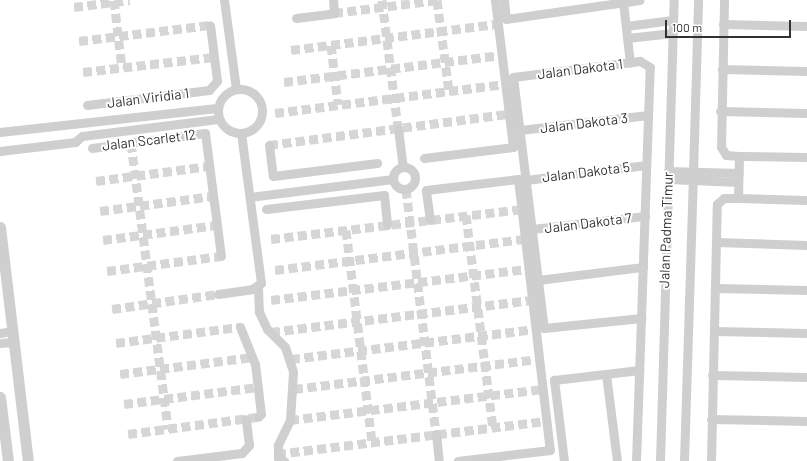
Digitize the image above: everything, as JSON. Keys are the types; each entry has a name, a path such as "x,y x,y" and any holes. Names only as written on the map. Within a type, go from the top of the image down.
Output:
{"street":[{"path":"224,0 236,89"},
{"path":"296,18 334,13 333,0"},
{"path":"424,158 513,147 495,0"},
{"path":"504,0 506,18 640,0"},
{"name":"Jalan Padma Timur","path":"660,461 674,0"},
{"path":"684,461 698,0"},
{"path":"724,0 720,111 722,152 739,156 807,157"},
{"path":"623,2 630,63"},
{"path":"626,26 673,20"},
{"path":"723,24 807,26"},
{"name":"Jalan Viridia 1","path":"88,105 209,90 217,82 210,25"},
{"path":"627,38 673,32"},
{"name":"Jalan Dakota 1","path":"520,130 513,77 646,61 650,67 648,115"},
{"path":"722,69 807,71"},
{"path":"236,89 253,93 262,108 257,125 241,134 224,127 218,119 217,108 220,100 236,89"},
{"path":"0,132 72,123 81,126 217,108"},
{"path":"720,111 807,113"},
{"path":"636,461 648,115"},
{"name":"Jalan Dakota 3","path":"520,130 648,115"},
{"path":"0,151 75,142 82,136 218,119"},
{"path":"81,126 82,136"},
{"path":"398,128 402,167"},
{"path":"520,130 544,328 641,318"},
{"name":"Jalan Scarlet 12","path":"92,148 205,133 221,256"},
{"path":"241,134 261,274 258,287 260,312 267,329 285,347 293,372 290,420 278,445 278,458 284,461"},
{"path":"269,144 273,176 377,163"},
{"path":"738,198 739,156"},
{"name":"Jalan Dakota 5","path":"526,180 646,165"},
{"path":"393,179 394,174 402,167"},
{"path":"393,179 400,188 411,186 413,171 402,167"},
{"path":"668,175 706,176 739,173"},
{"path":"706,176 738,182"},
{"path":"250,197 393,179"},
{"path":"430,220 426,190 518,179 550,450 458,461"},
{"path":"266,209 384,195 387,225"},
{"path":"711,461 714,288 719,200 738,198 807,200"},
{"name":"Jalan Dakota 7","path":"532,229 645,216"},
{"path":"0,227 28,461"},
{"path":"716,242 807,245"},
{"path":"538,280 643,268"},
{"path":"218,294 258,287"},
{"path":"714,288 807,290"},
{"path":"240,327 255,364 261,414 258,417"},
{"path":"714,331 807,332"},
{"path":"0,333 13,336"},
{"path":"0,344 13,336"},
{"path":"564,461 554,380 639,370"},
{"path":"606,374 617,461"},
{"path":"712,375 807,377"},
{"path":"0,397 8,461"},
{"path":"177,461 242,453 249,446 246,419"},
{"path":"711,419 807,421"},
{"path":"436,434 439,461"}],"tunnel":[{"path":"114,0 122,68"},
{"path":"74,7 130,0"},
{"path":"382,0 398,128"},
{"path":"437,0 449,91"},
{"path":"334,13 439,0"},
{"path":"291,50 498,24"},
{"path":"79,41 210,25"},
{"path":"331,45 338,105"},
{"path":"284,82 501,55"},
{"path":"83,72 214,57"},
{"path":"275,113 505,84"},
{"path":"269,145 509,114"},
{"path":"131,143 168,429"},
{"path":"96,181 209,166"},
{"path":"406,189 436,434"},
{"path":"100,211 213,196"},
{"path":"271,239 521,209"},
{"path":"466,215 493,428"},
{"path":"103,240 217,225"},
{"path":"346,230 372,442"},
{"path":"275,270 525,239"},
{"path":"107,271 221,256"},
{"path":"271,300 528,269"},
{"path":"112,309 218,294"},
{"path":"271,332 532,300"},
{"path":"116,343 240,327"},
{"path":"291,359 536,329"},
{"path":"120,374 253,357"},
{"path":"294,389 539,359"},
{"path":"124,404 258,387"},
{"path":"290,420 543,389"},
{"path":"128,434 258,417"},
{"path":"277,454 547,421"}]}
